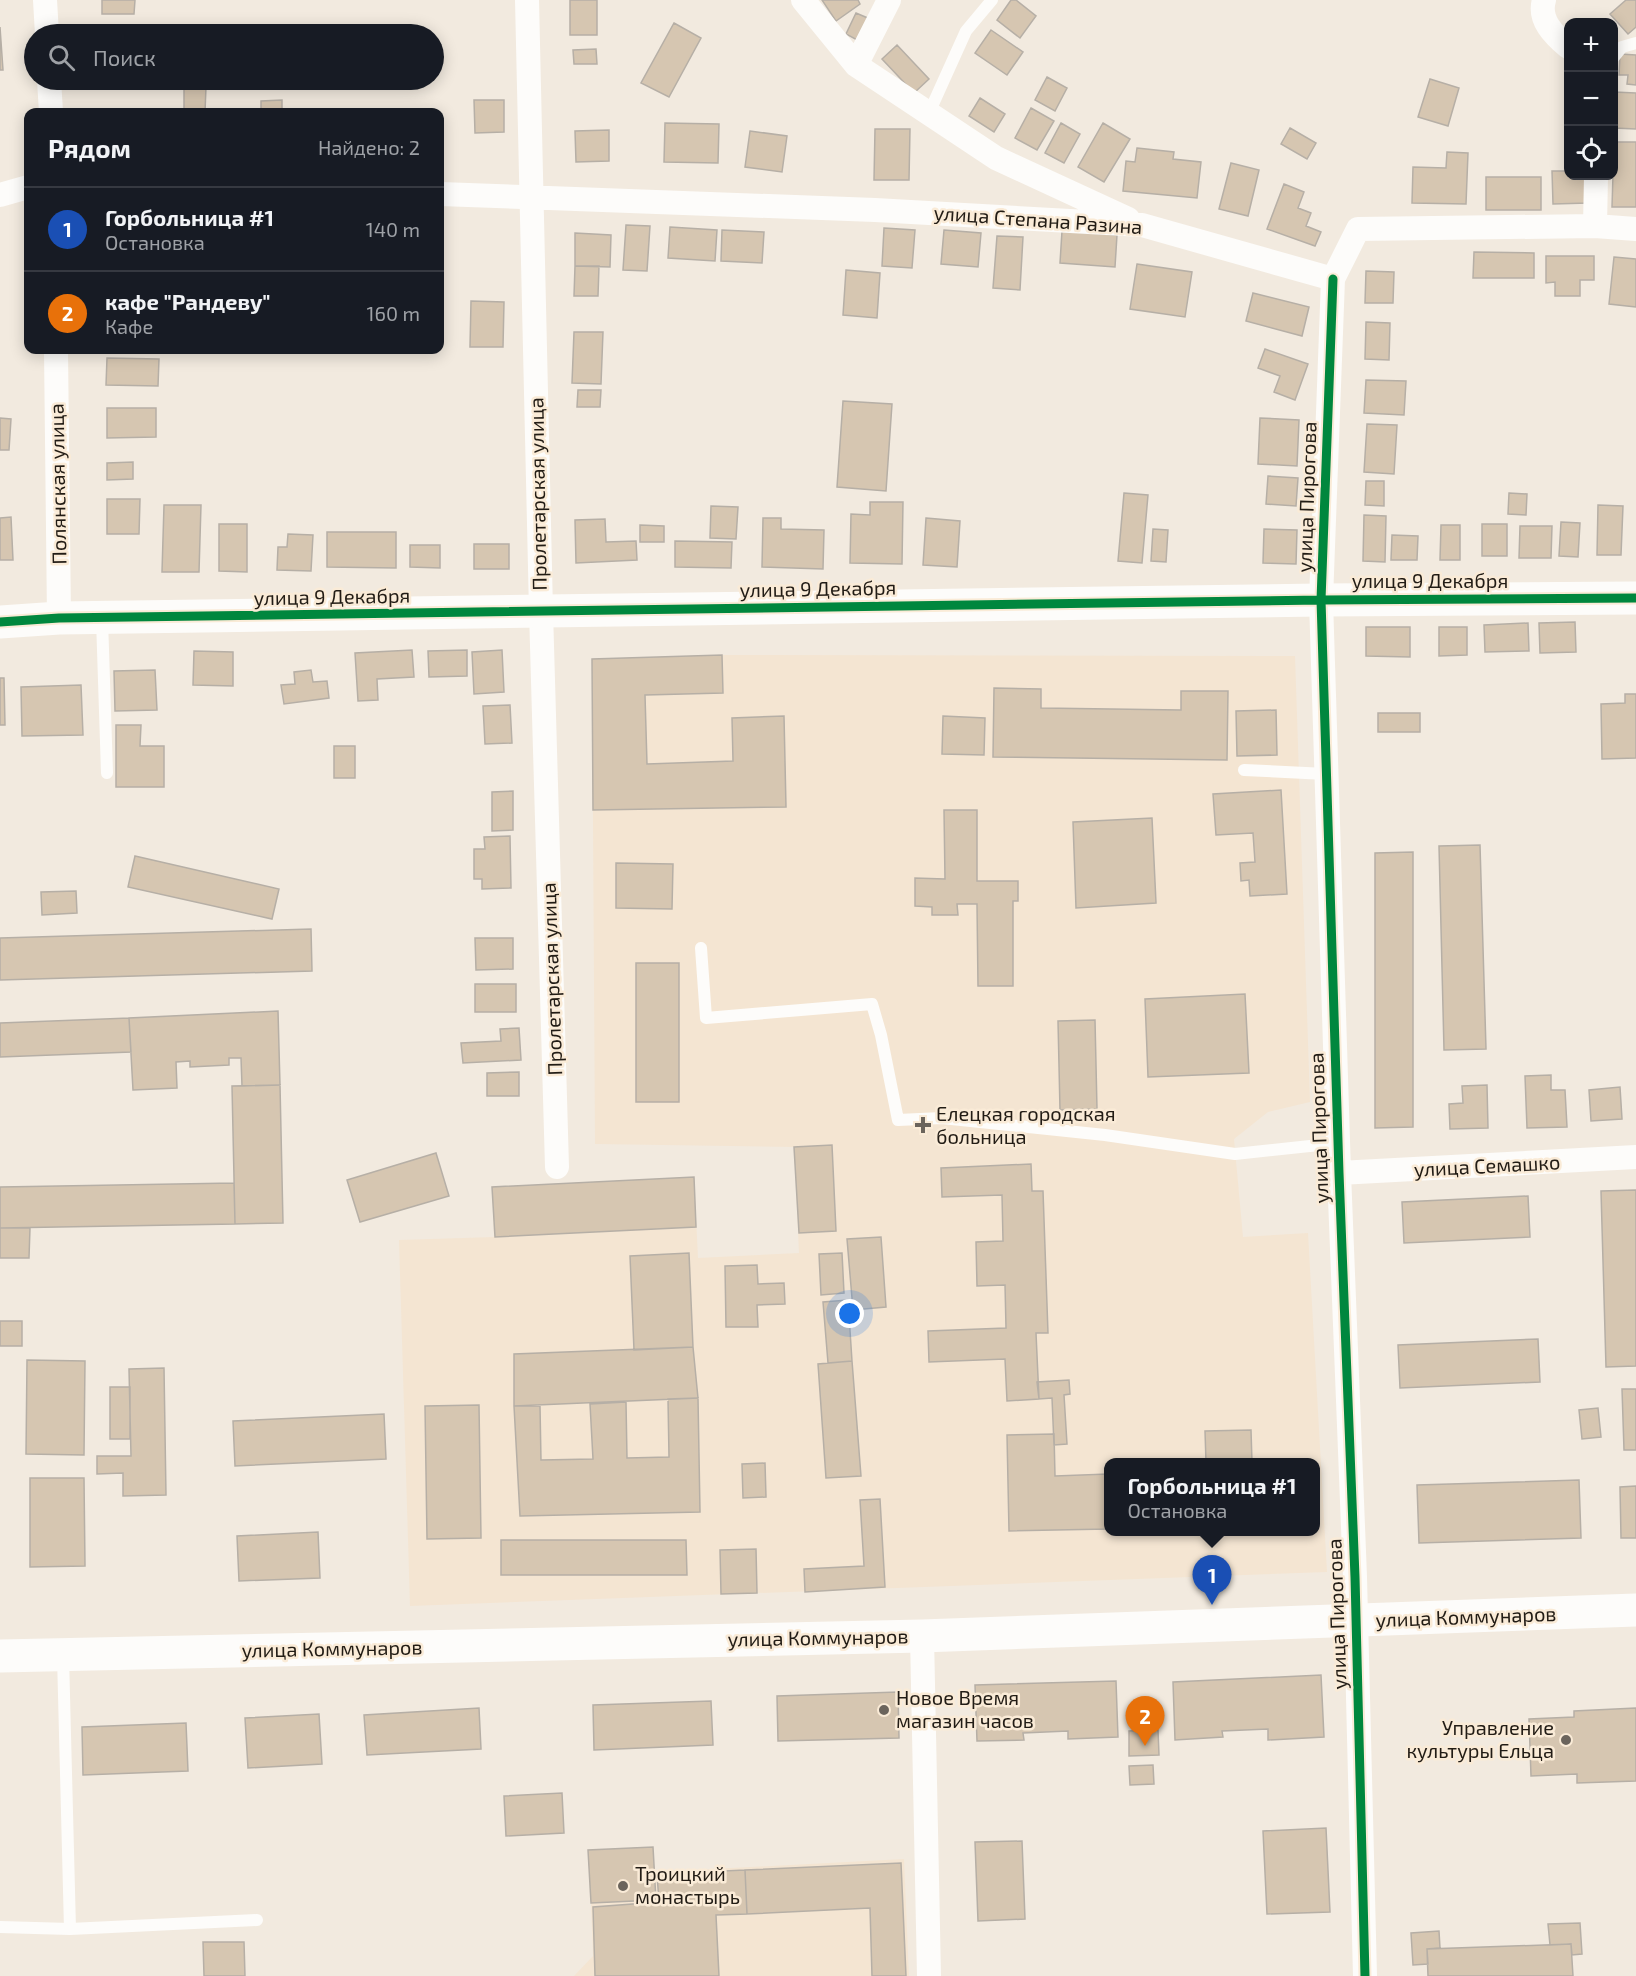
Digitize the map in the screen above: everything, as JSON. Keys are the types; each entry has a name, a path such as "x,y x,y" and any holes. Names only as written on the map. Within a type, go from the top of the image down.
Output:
{"street":[{"path":"45,0 46,24"},
{"name":"Пролетарская улица","path":"527,0 557,1167"},
{"path":"803,0 855,65 996,158 1142,225"},
{"path":"855,65 889,0"},
{"path":"1544,0 1541,9 1551,32 1564,43"},
{"path":"50,90 51,108"},
{"path":"1595,226 1596,180"},
{"path":"0,195 24,188"},
{"name":"улица Степана Разина","path":"444,194 876,210 1142,225 1333,279"},
{"path":"1333,279 1358,229 1595,226 1636,229"},
{"name":"улица Пирогова","path":"1333,279 1321,600 1356,1621 1365,1976"},
{"name":"Полянская улица","path":"56,354 59,618"},
{"name":"улица 9 Декабря","path":"0,622 59,618 541,610 1636,598"},
{"name":"улица Семашко","path":"1339,1173 1636,1157"},
{"name":"улица Коммунаров","path":"0,1656 922,1636 1636,1610"},
{"path":"922,1636 929,1976"}],"lane":[{"path":"929,113 966,31 992,0"},
{"path":"1618,52 1622,47 1636,44"},
{"path":"102,619 107,773"},
{"path":"1244,770 1326,774"},
{"path":"701,948 706,1018 872,1004 881,1035 898,1120 942,1118 1105,1135 1235,1154 1338,1143"},
{"path":"63,1655 70,1929"},
{"path":"0,1927 70,1929 257,1920"}],"shaded area":[{"name":"Елецкая городская больница","path":"722,655 1295,656 1310,1102 1268,1112 1234,1139 1243,1237 1308,1233 1327,1572 410,1606 399,1240 494,1237 492,1187 694,1177 698,1258 799,1253 794,1147 595,1144 592,659"},
{"path":"904,1859 909,1976 574,1976 593,1956 591,1903 656,1900 655,1872"}],"building":[{"path":"102,0 135,0 134,14 102,14"},
{"path":"570,0 597,0 597,35 570,35"},
{"path":"822,0 858,0 860,4 836,21"},
{"path":"1011,0 1016,0 1036,16 1020,38 997,20"},
{"path":"1626,0 1636,0 1636,27 1628,34 1618,23 1618,18 1614,18 1610,14"},
{"path":"856,13 870,19 859,41 846,34"},
{"path":"674,23 701,38 669,97 641,83"},
{"path":"0,27 3,70 0,70"},
{"path":"991,30 1023,52 1007,75 975,53"},
{"path":"897,45 929,79 914,93 882,59"},
{"path":"596,49 597,64 574,64 573,50"},
{"path":"1620,54 1636,55 1636,85 1627,84 1628,75 1619,75"},
{"path":"1047,77 1067,88 1055,111 1035,100"},
{"path":"1430,79 1459,88 1448,126 1418,117"},
{"path":"184,90 206,90 205,108 184,108"},
{"path":"1618,92 1636,93 1636,129 1618,128"},
{"path":"980,98 1005,114 994,132 969,116"},
{"path":"282,100 282,108 261,108 261,101"},
{"path":"474,100 504,100 504,132 475,133"},
{"path":"1031,108 1054,121 1037,150 1015,138"},
{"path":"665,123 719,124 718,163 664,162"},
{"path":"1061,123 1080,134 1064,163 1045,153"},
{"path":"1103,123 1130,139 1104,182 1078,167"},
{"path":"1290,128 1316,143 1307,159 1281,144"},
{"path":"875,129 910,129 909,180 874,180"},
{"path":"609,130 609,161 576,162 575,131"},
{"path":"750,131 787,136 782,172 745,167"},
{"path":"1618,142 1636,142 1636,207 1612,207 1613,180 1618,180"},
{"path":"1137,148 1174,152 1173,159 1201,162 1197,198 1123,191 1126,161 1135,162"},
{"path":"1447,152 1468,153 1466,204 1412,203 1413,167 1446,168"},
{"path":"1231,163 1259,170 1248,216 1219,209"},
{"path":"1552,171 1564,171 1564,180 1587,180 1588,203 1553,204"},
{"path":"1486,177 1541,177 1541,210 1486,210"},
{"path":"1284,184 1304,192 1298,208 1311,213 1306,226 1321,232 1315,246 1267,229"},
{"path":"626,225 650,226 647,271 623,270"},
{"path":"670,227 717,230 715,261 668,258"},
{"path":"884,228 915,230 912,268 882,266"},
{"path":"722,230 764,232 762,263 721,261"},
{"path":"944,230 981,233 978,267 941,264"},
{"path":"1062,231 1117,235 1115,267 1060,263"},
{"path":"575,233 611,235 610,267 575,266"},
{"path":"997,236 1023,237 1020,290 993,288"},
{"path":"1474,252 1534,253 1534,278 1473,278"},
{"path":"1546,256 1594,256 1594,280 1580,280 1580,296 1555,296 1555,282 1546,283"},
{"path":"1614,257 1636,259 1636,307 1609,304"},
{"path":"1137,264 1192,272 1185,317 1130,309"},
{"path":"575,266 599,266 598,296 574,296"},
{"path":"846,270 880,273 877,318 843,315"},
{"path":"1366,271 1394,272 1393,303 1365,303"},
{"path":"1253,293 1309,307 1302,336 1246,321"},
{"path":"471,301 504,302 503,347 470,347"},
{"path":"1366,322 1390,323 1389,360 1365,359"},
{"path":"574,332 603,332 601,384 572,383"},
{"path":"1265,349 1308,364 1295,400 1274,392 1280,376 1258,368"},
{"path":"107,358 159,359 158,386 106,385"},
{"path":"1366,380 1406,381 1404,415 1364,413"},
{"path":"578,390 601,390 600,407 577,407"},
{"path":"843,401 892,404 886,491 837,487"},
{"path":"107,408 156,408 156,437 107,438"},
{"path":"0,418 11,419 9,450 0,450"},
{"path":"1260,418 1299,420 1297,466 1258,464"},
{"path":"1367,424 1397,425 1394,474 1364,472"},
{"path":"133,462 133,479 107,480 107,463"},
{"path":"1268,476 1298,478 1296,506 1266,504"},
{"path":"1366,481 1384,481 1384,506 1365,505"},
{"path":"1124,493 1148,495 1142,563 1118,561"},
{"path":"1509,493 1527,494 1526,515 1508,514"},
{"path":"107,499 140,499 139,534 107,534"},
{"path":"870,502 903,502 902,564 850,563 851,514 870,515"},
{"path":"164,505 201,505 199,572 162,572"},
{"path":"1598,505 1623,506 1621,555 1597,555"},
{"path":"711,506 738,507 736,539 710,538"},
{"path":"1364,515 1386,516 1385,562 1363,561"},
{"path":"11,517 13,560 0,560 0,518"},
{"path":"763,518 781,518 781,529 824,530 823,569 762,567"},
{"path":"926,518 960,521 957,567 923,565"},
{"path":"605,519 606,542 636,541 637,560 576,563 575,520"},
{"path":"1561,522 1580,523 1578,557 1559,556"},
{"path":"219,524 247,524 247,572 219,571"},
{"path":"1482,524 1507,524 1507,556 1482,556"},
{"path":"640,525 664,526 664,542 640,542"},
{"path":"1441,525 1460,525 1460,560 1440,560"},
{"path":"1520,526 1552,526 1551,558 1519,558"},
{"path":"1153,529 1168,530 1166,562 1151,561"},
{"path":"1264,529 1297,530 1296,564 1263,563"},
{"path":"327,532 396,532 396,568 327,567"},
{"path":"288,534 313,535 311,571 277,570 278,547 287,547"},
{"path":"1392,535 1418,536 1417,560 1391,560"},
{"path":"675,541 732,542 731,568 675,567"},
{"path":"474,544 509,544 509,569 474,569"},
{"path":"410,545 440,545 440,568 410,567"},
{"path":"1575,622 1576,652 1540,653 1539,623"},
{"path":"1528,623 1529,651 1485,652 1484,625"},
{"path":"1366,627 1410,627 1410,657 1366,656"},
{"path":"1439,627 1467,627 1467,655 1439,656"},
{"path":"412,650 414,677 377,679 378,700 358,701 355,653"},
{"path":"467,650 467,676 429,677 428,651"},
{"path":"502,650 504,692 474,694 472,652"},
{"path":"194,651 233,652 233,686 193,685"},
{"path":"722,655 723,693 645,695 647,764 733,761 732,718 784,716 786,807 593,810 592,659"},
{"path":"155,670 157,710 115,711 114,671"},
{"path":"311,670 313,682 327,681 329,698 284,704 281,685 295,684 294,672"},
{"path":"0,678 4,678 5,725 0,725"},
{"path":"81,685 83,735 22,736 21,687"},
{"path":"994,688 1041,689 1041,708 1181,710 1181,691 1228,691 1227,760 993,757"},
{"path":"1625,694 1636,694 1636,758 1602,759 1601,704 1625,703"},
{"path":"510,705 512,743 485,744 483,706"},
{"path":"1276,710 1277,755 1237,756 1236,711"},
{"path":"1378,713 1420,713 1420,732 1378,732"},
{"path":"943,716 985,718 984,755 942,754"},
{"path":"116,725 141,725 140,746 164,746 164,787 116,787"},
{"path":"334,746 355,746 355,778 334,778"},
{"path":"1281,790 1287,894 1250,896 1249,880 1241,881 1240,863 1255,862 1253,833 1216,835 1213,794"},
{"path":"513,791 513,830 492,831 492,792"},
{"path":"944,810 977,810 977,881 1018,881 1018,901 1013,901 1013,986 978,986 977,904 957,904 958,915 932,915 932,907 915,906 915,878 945,879"},
{"path":"1152,818 1156,903 1076,908 1073,822"},
{"path":"510,836 511,888 482,889 482,879 474,879 474,849 485,849 484,837"},
{"path":"1480,845 1486,1049 1444,1050 1439,846"},
{"path":"1413,852 1413,1127 1375,1128 1375,853"},
{"path":"135,856 279,889 272,919 128,887"},
{"path":"616,863 673,864 672,909 616,908"},
{"path":"76,891 77,913 42,915 41,892"},
{"path":"311,929 312,971 0,980 0,938"},
{"path":"475,938 513,938 513,969 476,970"},
{"path":"636,963 679,963 679,1102 636,1102"},
{"path":"475,984 516,984 516,1012 475,1012"},
{"path":"1245,994 1249,1073 1148,1077 1145,999"},
{"path":"278,1011 280,1085 242,1086 241,1058 229,1058 229,1065 190,1067 190,1061 176,1062 177,1088 133,1090 129,1018"},
{"path":"129,1018 131,1052 0,1057 0,1023"},
{"path":"1095,1020 1097,1109 1060,1110 1058,1021"},
{"path":"519,1028 521,1060 463,1063 461,1043 501,1041 500,1029"},
{"path":"519,1072 519,1096 487,1096 487,1073"},
{"path":"1551,1075 1551,1090 1565,1090 1567,1127 1527,1128 1525,1076"},
{"path":"280,1085 283,1223 235,1224 232,1086"},
{"path":"1487,1085 1488,1128 1450,1129 1449,1104 1463,1103 1462,1086"},
{"path":"1620,1087 1622,1119 1591,1121 1589,1090"},
{"path":"832,1145 836,1231 799,1233 794,1147"},
{"path":"436,1153 449,1196 360,1222 347,1180"},
{"path":"1031,1164 1032,1191 1043,1191 1048,1333 1036,1333 1039,1399 1007,1401 1005,1359 929,1362 928,1331 1006,1328 1005,1285 977,1286 976,1242 1003,1241 1002,1195 942,1197 941,1168"},
{"path":"694,1177 696,1227 495,1237 492,1187"},
{"path":"234,1183 235,1224 0,1228 0,1187"},
{"path":"1636,1190 1636,1366 1606,1367 1601,1191"},
{"path":"1528,1196 1530,1237 1404,1243 1402,1202"},
{"path":"0,1228 30,1228 29,1258 0,1258"},
{"path":"881,1237 886,1307 853,1310 847,1239"},
{"path":"689,1253 693,1347 634,1350 630,1256"},
{"path":"842,1253 844,1293 821,1295 819,1254"},
{"path":"757,1265 758,1284 784,1283 785,1304 757,1305 758,1327 726,1327 725,1266"},
{"path":"848,1300 852,1361 828,1363 823,1302"},
{"path":"0,1321 22,1321 22,1346 0,1346"},
{"path":"1538,1339 1540,1382 1400,1388 1398,1345"},
{"path":"693,1347 698,1398 514,1406 514,1354"},
{"path":"27,1360 85,1361 84,1455 26,1454"},
{"path":"852,1361 861,1476 826,1478 818,1364"},
{"path":"164,1368 166,1495 123,1496 123,1473 97,1474 97,1456 131,1456 129,1369"},
{"path":"1069,1380 1070,1394 1064,1395 1067,1444 1054,1445 1052,1398 1039,1399 1037,1382"},
{"path":"110,1387 130,1387 130,1439 110,1439"},
{"path":"1622,1389 1636,1389 1636,1450 1624,1450"},
{"path":"698,1398 700,1512 520,1516 514,1406 540,1406 541,1460 593,1459 590,1404 626,1402 627,1458 669,1457 668,1399"},
{"path":"479,1405 481,1538 427,1539 425,1406"},
{"path":"1598,1408 1601,1437 1582,1439 1579,1410"},
{"path":"384,1414 386,1459 235,1466 233,1421"},
{"path":"1251,1430 1252,1458 1206,1458 1205,1431"},
{"path":"1054,1434 1055,1476 1104,1474 1104,1529 1009,1531 1007,1435"},
{"path":"765,1463 766,1497 743,1498 742,1464"},
{"path":"30,1478 84,1478 85,1566 30,1567"},
{"path":"1579,1480 1581,1538 1419,1543 1417,1485"},
{"path":"1636,1486 1636,1538 1621,1538 1620,1487"},
{"path":"880,1499 885,1587 805,1592 804,1569 864,1566 860,1500"},
{"path":"318,1532 320,1578 239,1581 237,1536"},
{"path":"501,1540 686,1540 687,1575 501,1575"},
{"path":"756,1549 757,1593 721,1594 720,1550"},
{"path":"1321,1675 1324,1737 1268,1740 1268,1729 1222,1731 1223,1737 1175,1740 1173,1682"},
{"path":"1116,1681 1118,1737 1068,1739 1068,1731 1023,1733 1024,1740 977,1741 975,1685"},
{"path":"898,1692 899,1738 778,1741 777,1696"},
{"path":"711,1701 713,1745 594,1750 593,1705"},
{"path":"479,1708 481,1749 367,1755 364,1715"},
{"path":"1636,1708 1636,1781 1577,1783 1577,1774 1531,1776 1529,1719 1574,1717 1574,1711"},
{"path":"319,1714 322,1764 248,1768 245,1718"},
{"path":"186,1723 188,1771 83,1775 82,1727"},
{"path":"1158,1730 1159,1755 1129,1756 1129,1731"},
{"path":"1153,1765 1154,1784 1130,1785 1129,1766"},
{"path":"562,1793 564,1833 506,1836 504,1796"},
{"path":"1326,1828 1330,1912 1267,1914 1263,1831"},
{"path":"1022,1841 1025,1919 978,1921 975,1842"},
{"name":"Троицкий монастырь","path":"653,1847 656,1900 591,1903 588,1850"},
{"path":"901,1863 906,1976 872,1976 870,1908 747,1914 745,1870"},
{"path":"745,1870 747,1914 716,1915 719,1976 595,1976 593,1907 659,1902 657,1874"},
{"path":"1580,1923 1582,1954 1572,1955 1571,1944 1550,1945 1548,1924"},
{"path":"1439,1931 1440,1948 1427,1949 1428,1964 1413,1965 1411,1933"},
{"path":"203,1942 244,1942 245,1976 204,1976"},
{"path":"1571,1944 1573,1976 1428,1976 1427,1949"}],"cycle path":[{"path":"1333,279 1321,600 1339,1173 1355,1577 1365,1976"},
{"path":"0,622 59,618 1321,600 1636,598"}],"place":[{"name":"Елецкая городская больница","path":"923,1125"},
{"name":"Горбольница #1","path":"1212,1605"},
{"name":"Новое Время магазин часов","path":"884,1710"},
{"name":"Управление культуры Ельца","path":"1566,1740"},
{"name":"кафе \"Рандеву\"","path":"1145,1746"},
{"name":"Троицкий монастырь","path":"623,1886"}]}
